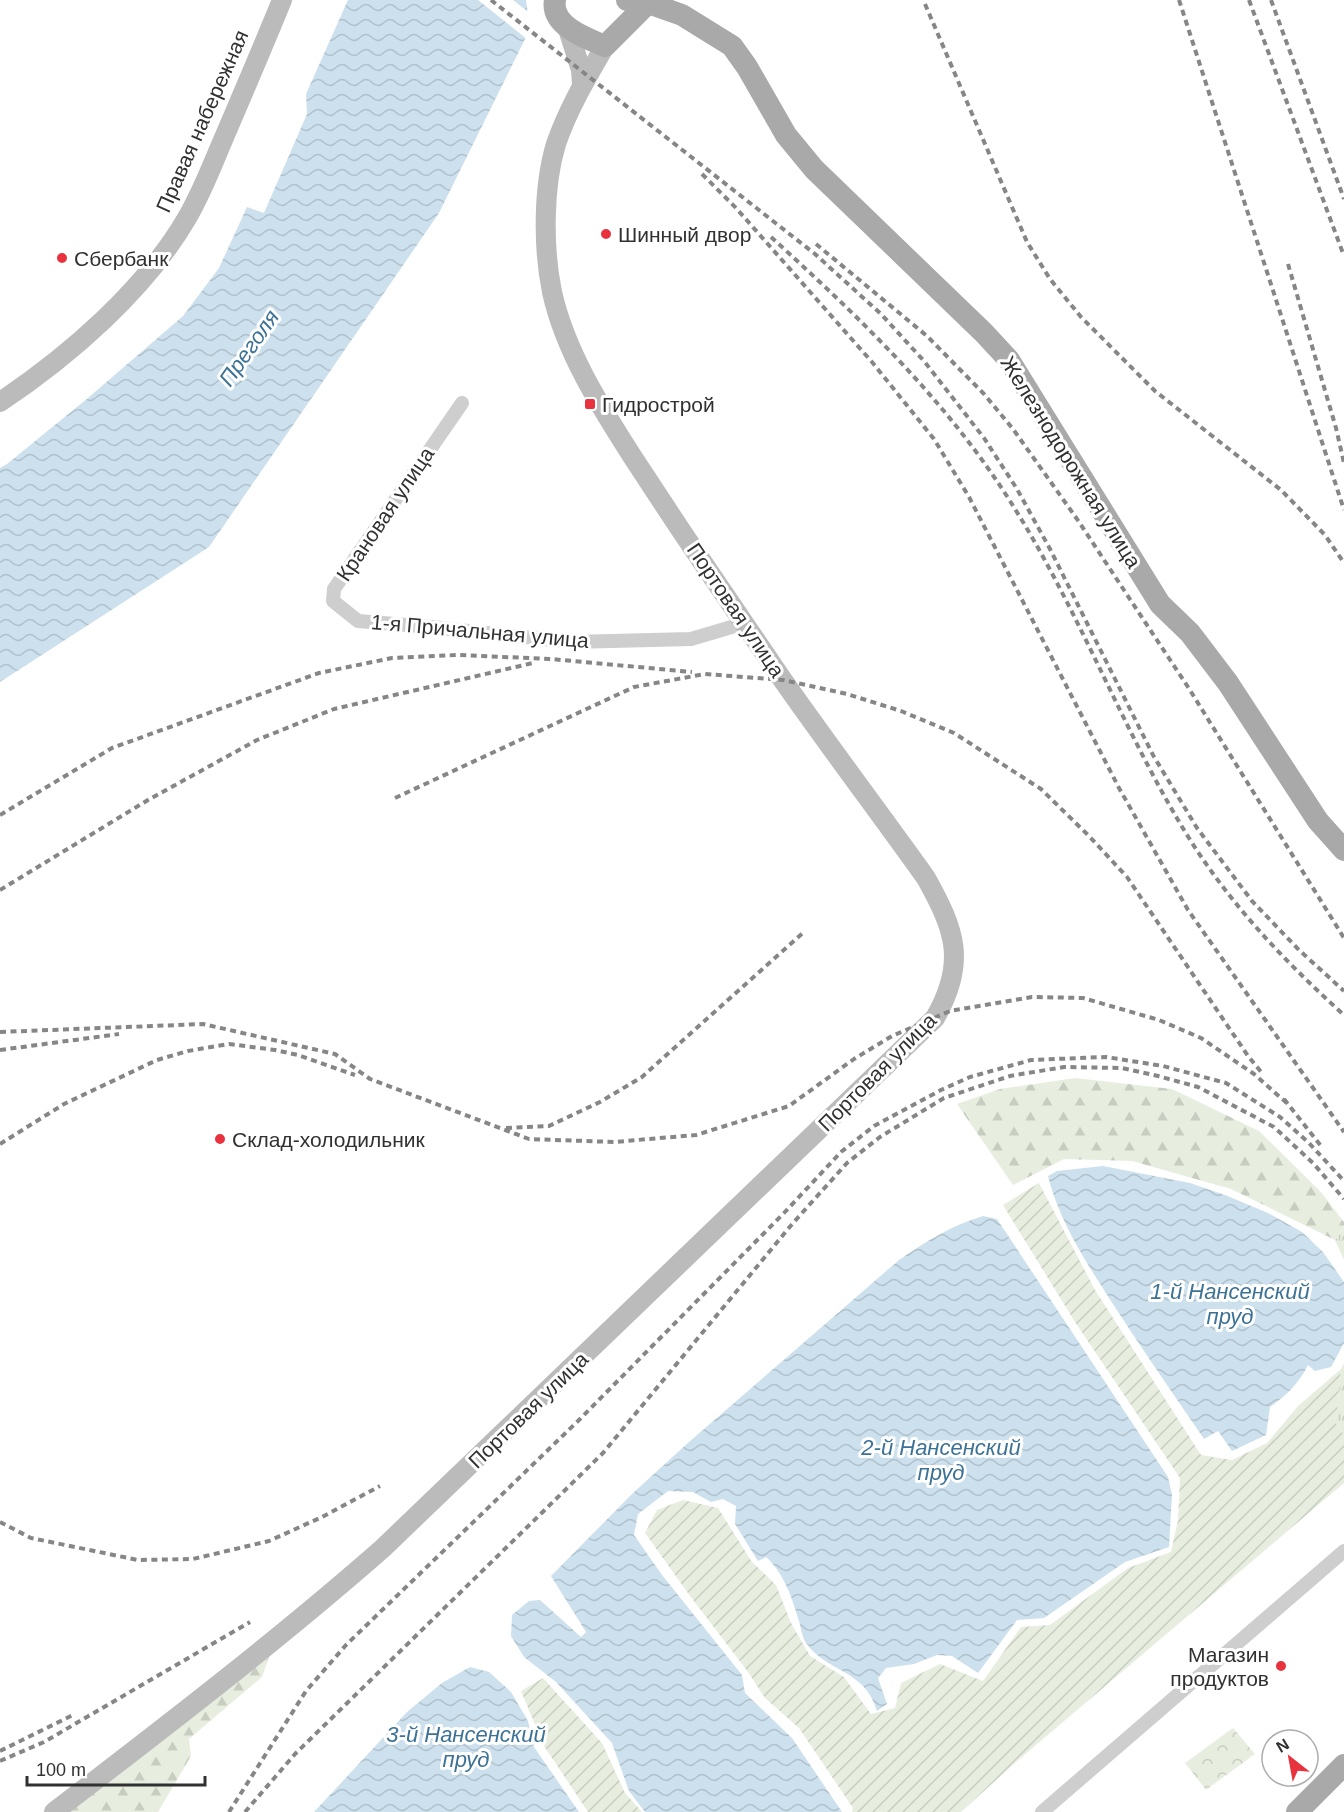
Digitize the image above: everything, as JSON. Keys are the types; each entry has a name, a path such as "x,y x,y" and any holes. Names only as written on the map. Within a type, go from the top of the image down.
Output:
{"main road":[{"name":"Правая набережная","path":"0,402 90,332 150,270 187,218 250,78 282,0"},
{"path":"555,0 554,5 567,26 580,35 605,46"},
{"name":"Портовая улица","path":"54,1812 313,1610 382,1549 935,1018 947,997 955,958 952,932 941,904 926,878 783,680 674,521 610,421 579,363 557,308 547,250 547,198 550,168 557,142 582,84 605,46 642,1"},
{"name":"Железнодорожная улица","path":"642,1 682,15 732,46 747,67 786,135 814,169 1009,360 1160,604 1190,633 1228,683 1318,821 1344,850"},
{"path":"567,26 581,70 582,84"},
{"path":"1297,1812 1344,1765"}],"street":[{"name":"Крановая улица","path":"358,621 333,601 334,589 462,403"},
{"name":"1-я Причальная улица","path":"358,621 572,642 692,639 745,623"},
{"path":"1043,1812 1344,1551"}],"green space":[{"path":"1075,1078 1172,1089 1259,1131 1321,1192 1344,1222 1344,1227 1335,1240 1231,1189 1132,1161 1064,1159 1013,1185 957,1104 1000,1089"},
{"path":"1039,1183 1095,1290 1201,1455 1232,1460 1267,1443 1298,1406 1341,1369 1336,1423 1344,1435 1344,1483 1016,1762 961,1812 852,1812 853,1808 799,1728 765,1698 645,1533 657,1510 683,1500 718,1508 752,1562 776,1585 791,1623 810,1656 844,1677 871,1714 895,1708 901,1683 940,1664 983,1681 1021,1627 1050,1625 1128,1568 1171,1552 1178,1520 1180,1478 1075,1322 1003,1205"},
{"path":"1344,1227 1344,1260 1335,1240"},
{"path":"1344,1363 1344,1435 1336,1423 1341,1369"},
{"path":"269,1657 262,1677 189,1739 191,1756 158,1812 67,1812"},
{"path":"543,1678 602,1743 625,1793 642,1812 588,1812 544,1746 521,1691"},
{"path":"1233,1728 1255,1754 1206,1790 1185,1763"}],"water":[{"name":"Преголя","path":"348,0 526,0 530,29 439,213 209,547 0,682 0,468 88,398 183,316 219,268 247,207 264,213 307,114 306,94"},
{"name":"1-й Нансенский пруд","path":"1103,1166 1190,1183 1268,1213 1302,1232 1323,1252 1344,1282 1344,1343 1331,1367 1315,1371 1308,1365 1292,1388 1270,1407 1266,1435 1232,1451 1218,1431 1204,1439 1132,1334 1091,1269 1059,1209 1048,1176 1057,1171"},
{"name":"2-й Нансенский пруд","path":"983,1216 997,1219 1168,1477 1172,1495 1169,1547 1125,1562 1044,1618 1017,1620 978,1673 952,1656 937,1655 914,1664 886,1668 878,1678 887,1704 877,1711 864,1687 814,1653 806,1643 783,1578 766,1557 758,1561 735,1524 736,1506 723,1499 711,1502 693,1492 668,1491 638,1514 634,1535 662,1575 742,1675 745,1693 792,1738 842,1812 645,1812 629,1791 612,1743 556,1682 524,1657 511,1636 512,1615 529,1601 540,1600 581,1637 586,1632 551,1576 634,1492 689,1442 899,1260 960,1224"},
{"name":"3-й Нансенский пруд","path":"470,1667 489,1672 511,1692 528,1721 534,1747 579,1812 314,1812 407,1712 442,1683"}],"pier":[{"path":"478,0 513,0 531,14 533,29 528,40"}],"railway":[{"path":"491,0 815,254 881,314 924,361 984,438 1017,489 1050,549 1153,755 1197,828 1252,901 1299,950 1344,991"},
{"path":"1179,0 1344,510"},
{"path":"1249,0 1344,256"},
{"path":"1271,0 1344,199"},
{"path":"925,4 1027,242 1050,279 1081,317 1155,391 1281,490 1325,535 1344,563"},
{"path":"702,174 736,208 872,362 934,439 969,497 1119,788 1188,910 1344,1132"},
{"path":"771,237 900,361 958,428 985,464 1034,541 1078,623 1139,749 1184,830 1219,881 1257,929 1344,1015"},
{"path":"816,244 927,336 984,394 1013,429 1077,519 1188,687 1344,938"},
{"path":"1288,264 1344,463"},
{"path":"0,815 112,748 319,673 392,658 458,655 551,659 692,672"},
{"path":"0,890 148,800 257,740 334,709 533,663"},
{"path":"395,798 634,687 705,674 783,680 847,694 901,711 954,733 1041,789 1089,836 1127,877 1248,1056 1262,1073"},
{"path":"506,1128 549,1126 600,1102 642,1077 805,931"},
{"path":"0,1032 203,1024 335,1054 370,1079 529,1139 614,1142 696,1135 789,1106 854,1059 892,1036 950,1011 1032,997 1083,998 1159,1020 1201,1038 1254,1074 1289,1105"},
{"path":"0,1050 119,1034"},
{"path":"0,1144 64,1104 157,1060 188,1051 229,1044 275,1050 298,1055 355,1075"},
{"path":"229,1812 306,1691 346,1645 578,1421 784,1213 841,1152 874,1126 970,1077 1031,1060 1106,1057 1163,1066 1226,1083 1280,1117 1309,1143 1344,1181"},
{"path":"245,1812 295,1754 603,1453 793,1223 847,1163 880,1137 944,1098 1010,1076 1064,1067 1122,1068 1158,1076 1198,1087 1274,1127 1313,1163 1344,1199"},
{"path":"1284,1099 1321,1146"},
{"path":"0,1522 31,1538 138,1560 193,1559 269,1541 322,1517 380,1486"},
{"path":"0,1761 44,1742 250,1622"},
{"path":"0,1751 75,1714"}],"place":[{"name":"Шинный двор","path":"606,234"},
{"name":"Сбербанк","path":"62,258"},
{"name":"Гидрострой","path":"590,404"},
{"name":"Склад-холодильник","path":"220,1139"},
{"name":"Магазин продуктов","path":"1281,1666"}]}
